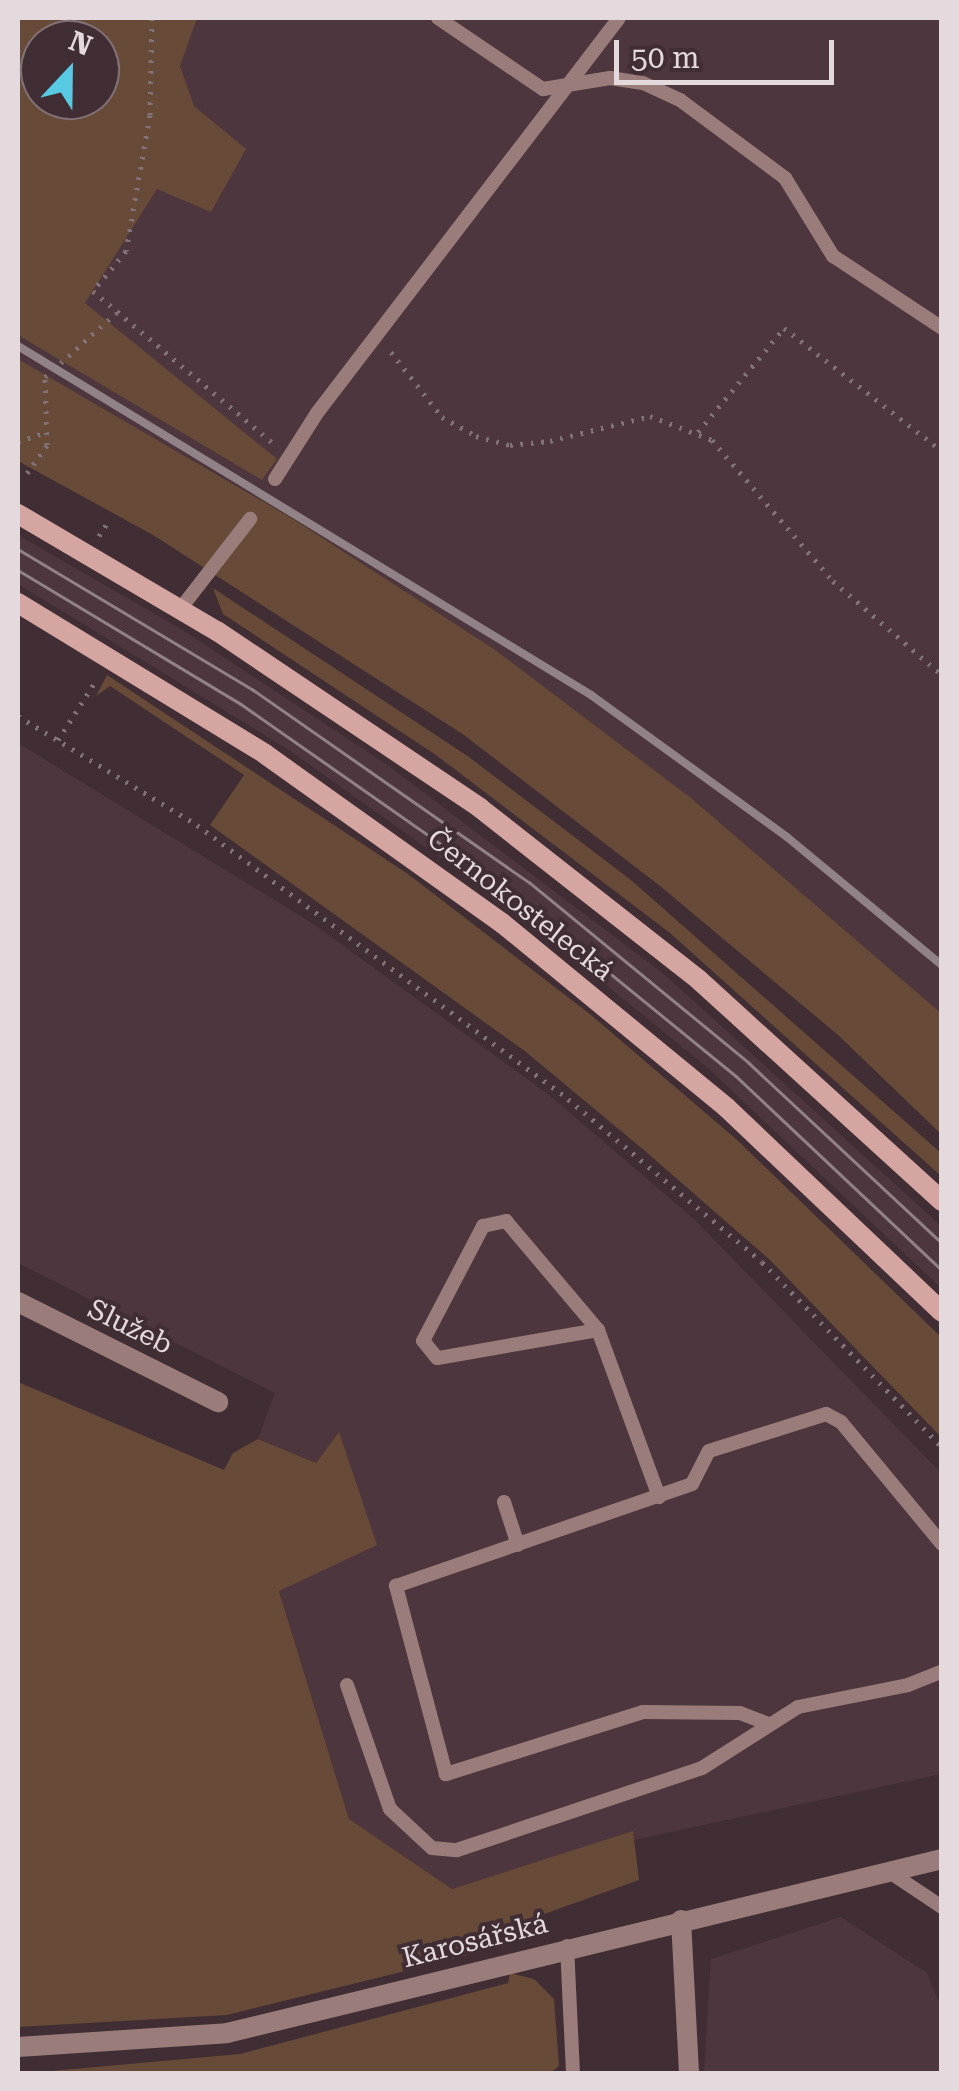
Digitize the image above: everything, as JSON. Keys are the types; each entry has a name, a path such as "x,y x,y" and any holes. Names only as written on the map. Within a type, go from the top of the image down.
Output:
{"main road":[{"name":"Černokostelecká","path":"18,514 181,608 363,726 576,882 761,1034 942,1202"},
{"name":"Černokostelecká","path":"18,603 266,754 517,934 727,1108 942,1312"}],"street":[{"name":"Služeb","path":"18,1302 218,1402"},
{"name":"Karosářská","path":"18,2047 227,2032 567,1946 942,1859"},
{"path":"680,1920 689,2074"}],"lane":[{"path":"438,18 523,81 569,89 610,78 643,82 680,100 786,178 834,256 942,328"},
{"path":"275,479 375,337 569,89 618,18"},
{"path":"181,608 250,519"},
{"path":"598,1330 437,1358 423,1341 483,1226 506,1221 598,1330 659,1496"},
{"path":"766,1723 740,1713 643,1712 446,1774 396,1586 692,1484 709,1451 826,1414 841,1422 942,1544"},
{"path":"504,1502 518,1545"},
{"path":"347,1685 390,1809 432,1848 457,1850 702,1768 766,1723 798,1707 908,1686 942,1672"},
{"path":"888,1871 942,1907"},
{"path":"567,1946 573,2074"}],"path":[{"path":"152,18 150,116 126,251 93,291 288,456"},
{"path":"27,473 43,454 44,377 116,313"},
{"path":"698,432 784,328 942,450"},
{"path":"375,337 442,417 476,436 510,445 550,442 650,416 712,440 833,581 942,675"},
{"path":"18,442 46,432"},
{"path":"98,539 109,520"},
{"path":"58,740 99,677 93,671"},
{"path":"18,716 305,900 568,1099 762,1262 942,1447"}],"shaded area":[{"path":"18,18 941,18 941,1013 691,798 494,649 293,519 18,359"},
{"path":"18,18 197,18 180,66 194,106 246,149 211,212 157,189 85,303 277,459 262,480 18,335"},
{"path":"18,359 293,519 494,649 691,798 941,1013 941,1134 838,1035 660,886 464,735 153,535 18,461"},
{"path":"18,535 181,629 386,764 665,975 941,1226 941,1288 708,1068 514,910 289,750 18,584"},
{"path":"213,588 469,757 631,880 941,1153 941,1176 670,933 436,755 223,614"},
{"path":"107,675 408,874 591,1015 736,1139 941,1337 941,1437 769,1259 645,1151 526,1052 210,825 244,775 110,686 96,696"},
{"path":"18,743 312,923 548,1094 694,1219 941,1473 941,1774 634,1840 633,1832 452,1889 349,1819 279,1590 339,1433 316,1463 258,1439 275,1393 18,1263"},
{"path":"18,1382 224,1470 233,1453 258,1439 316,1463 339,1432 377,1545 279,1591 349,1819 452,1889 633,1831 639,1880 466,1942 466,1956 227,2015 18,2027"},
{"path":"841,1917 927,1973 941,2007 941,2073 704,2073 711,1959"},
{"path":"510,1973 534,1979 554,1999 559,2066 550,2073 18,2074 240,2054 508,1983"}],"tram line":[{"path":"18,549 252,689 529,882 749,1063 942,1243"},
{"path":"18,570 241,704 519,899 736,1076 942,1270"}],"railway":[{"path":"18,346 591,695 787,837 942,965"}]}
